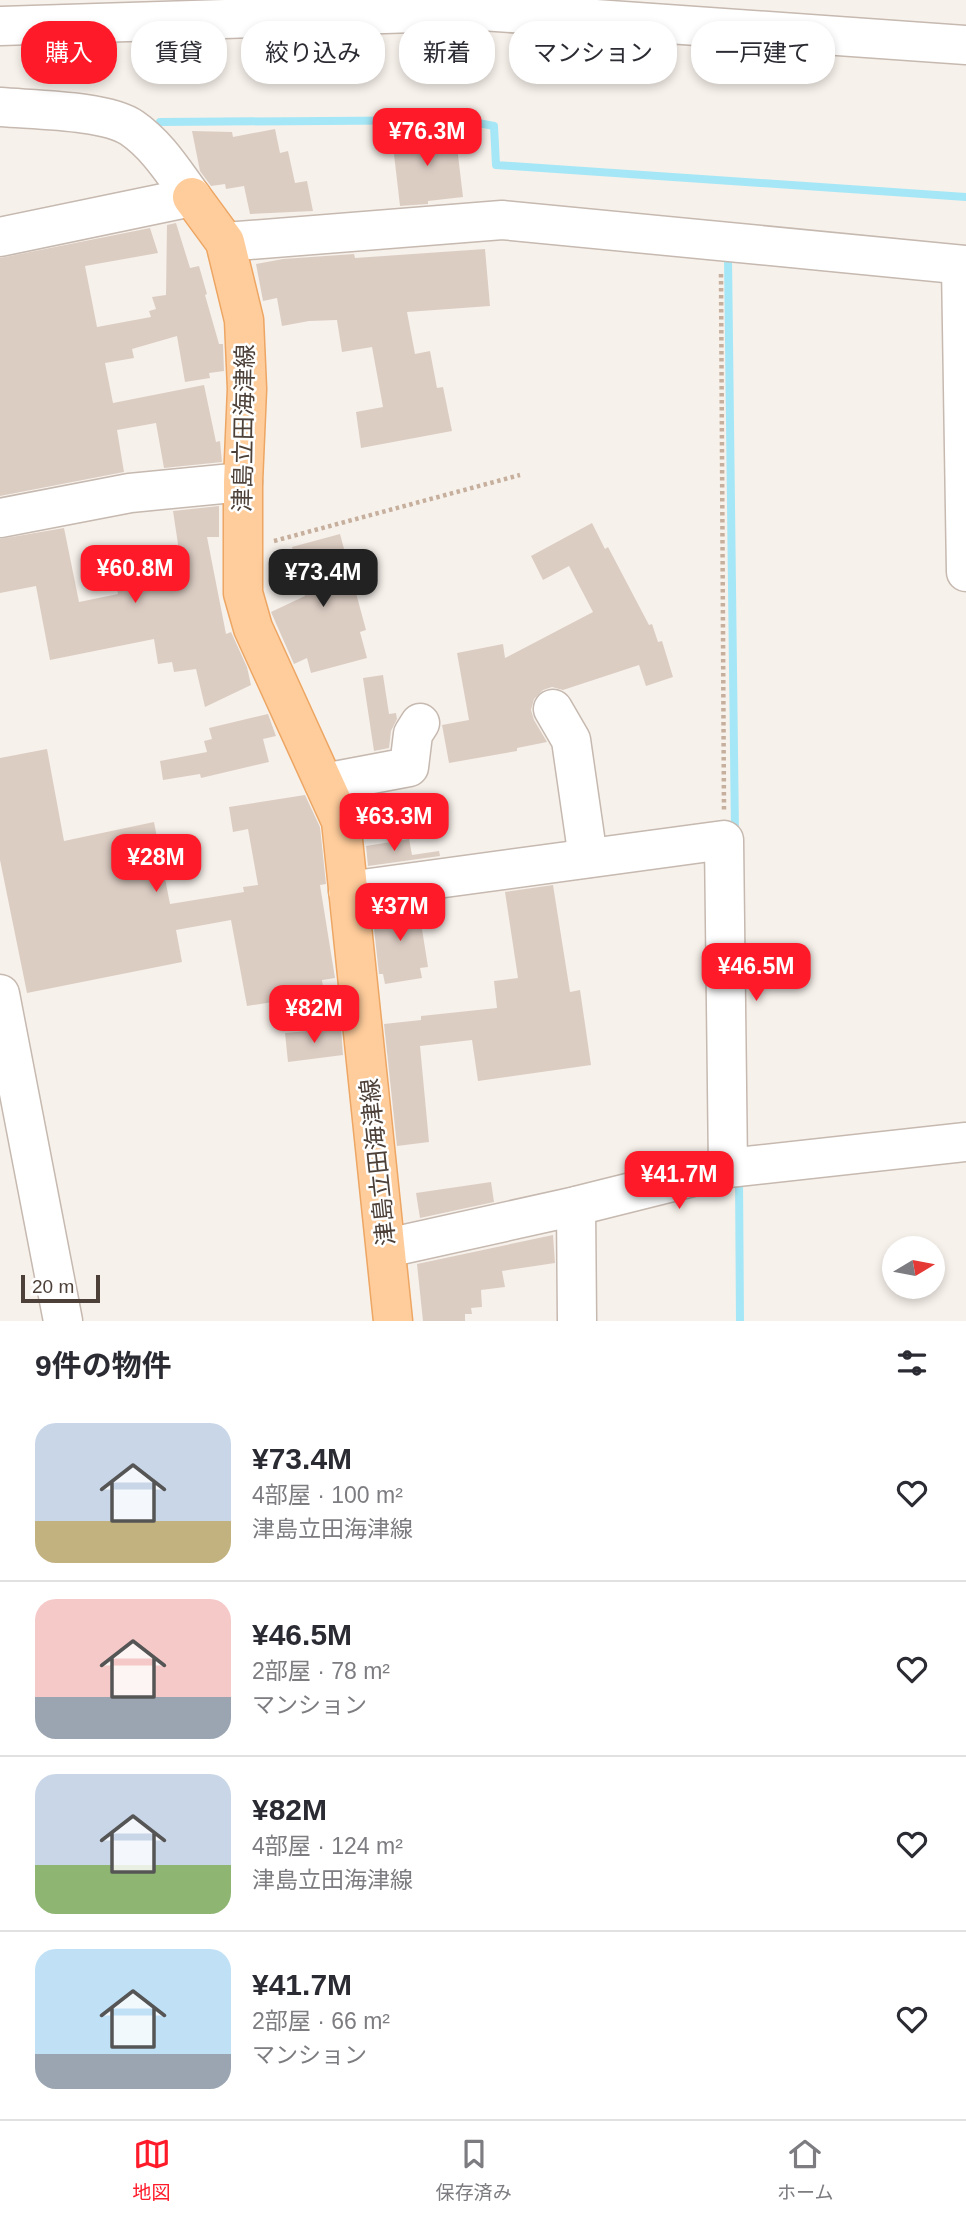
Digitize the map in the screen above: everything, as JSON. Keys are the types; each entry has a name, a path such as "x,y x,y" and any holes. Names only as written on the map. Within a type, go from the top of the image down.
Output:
{"main road":[{"name":"津島立田海津線","path":"192,197 225,242 244,320 247,389 243,482 243,593 253,628 341,821 393,1321"}],"street":[{"path":"0,26 482,11 966,45"},
{"path":"0,107 93,115 131,127 158,150 192,197 0,237"},
{"path":"225,242 502,220 964,265 966,572"},
{"path":"0,518 130,493 243,482"},
{"path":"553,709 571,740 587,858"},
{"path":"324,783 409,766 413,734 420,723"},
{"path":"348,891 724,840 728,1168"},
{"path":"0,993 63,1321"},
{"path":"387,1248 576,1206 728,1168 966,1142"},
{"path":"576,1206 577,1321"}],"path":[{"path":"720,241 724,840"},
{"path":"243,550 520,475"}],"building":[{"path":"275,129 280,153 288,151 295,183 307,181 313,211 250,214 244,186 226,189 225,184 211,186 200,171 192,131 232,132 233,137"},
{"path":"455,130 463,197 400,206 392,137"},
{"path":"176,223 190,268 199,266 219,344 223,344 224,371 209,373 210,378 185,382 177,336 132,349 134,358 105,363 113,403 204,385 216,442 220,441 222,462 164,468 156,423 117,430 124,472 0,496 0,258 150,228 158,253 85,266 97,327 151,317 149,311 156,309 152,297 166,295 167,225"},
{"path":"485,249 490,306 407,312 415,354 430,351 437,388 443,387 452,431 361,448 356,412 383,407 372,347 342,352 337,320 282,326 277,298 263,301 256,264 283,259 354,254 355,258"},
{"path":"219,506 219,537 207,537 226,634 231,632 247,667 251,685 205,707 196,669 174,672 172,662 158,664 154,639 50,660 36,586 0,593 0,539 64,528 79,602 118,594 111,561 140,556 147,590 184,584 173,511"},
{"path":"592,523 605,549 608,547 649,625 652,624 658,642 662,641 673,677 646,686 639,665 563,690 552,687 543,690 534,699 531,710 547,742 517,748 517,751 449,763 442,725 469,720 457,653 503,644 505,658 593,612 569,566 543,580 531,556"},
{"path":"340,534 366,630 360,632 367,658 311,673 307,658 294,664 271,612 305,596 292,547"},
{"path":"383,675 389,714 396,713 397,719 391,731 389,748 374,751 363,678"},
{"path":"268,714 276,736 263,739 269,762 201,778 200,774 163,780 160,761 207,752 204,741 212,739 209,728"},
{"path":"47,749 64,841 154,822 170,904 244,892 243,887 258,885 248,829 233,832 229,807 305,795 320,827 326,884 320,885 335,978 322,980 324,994 247,1006 231,920 176,930 182,962 27,993 0,860 0,758"},
{"path":"409,839 412,855 439,851 440,856 368,866 366,846"},
{"path":"553,885 570,992 580,990 591,1065 478,1081 472,1040 420,1046 429,1142 397,1146 384,1024 421,1020 421,1016 497,1008 494,981 518,978 505,892"},
{"path":"418,904 428,967 420,968 422,978 385,984 383,974 379,974 372,910"},
{"path":"341,1028 343,1055 288,1062 285,1033"},
{"path":"491,1182 494,1202 420,1218 416,1193"},
{"path":"553,1235 555,1263 502,1271 505,1287 481,1290 482,1307 471,1308 472,1314 465,1314 465,1321 423,1321 417,1264"}],"waterway":[{"path":"160,122 462,120 494,126 496,165 966,197"},
{"path":"728,258 735,833"},
{"path":"739,1178 740,1321"}]}
